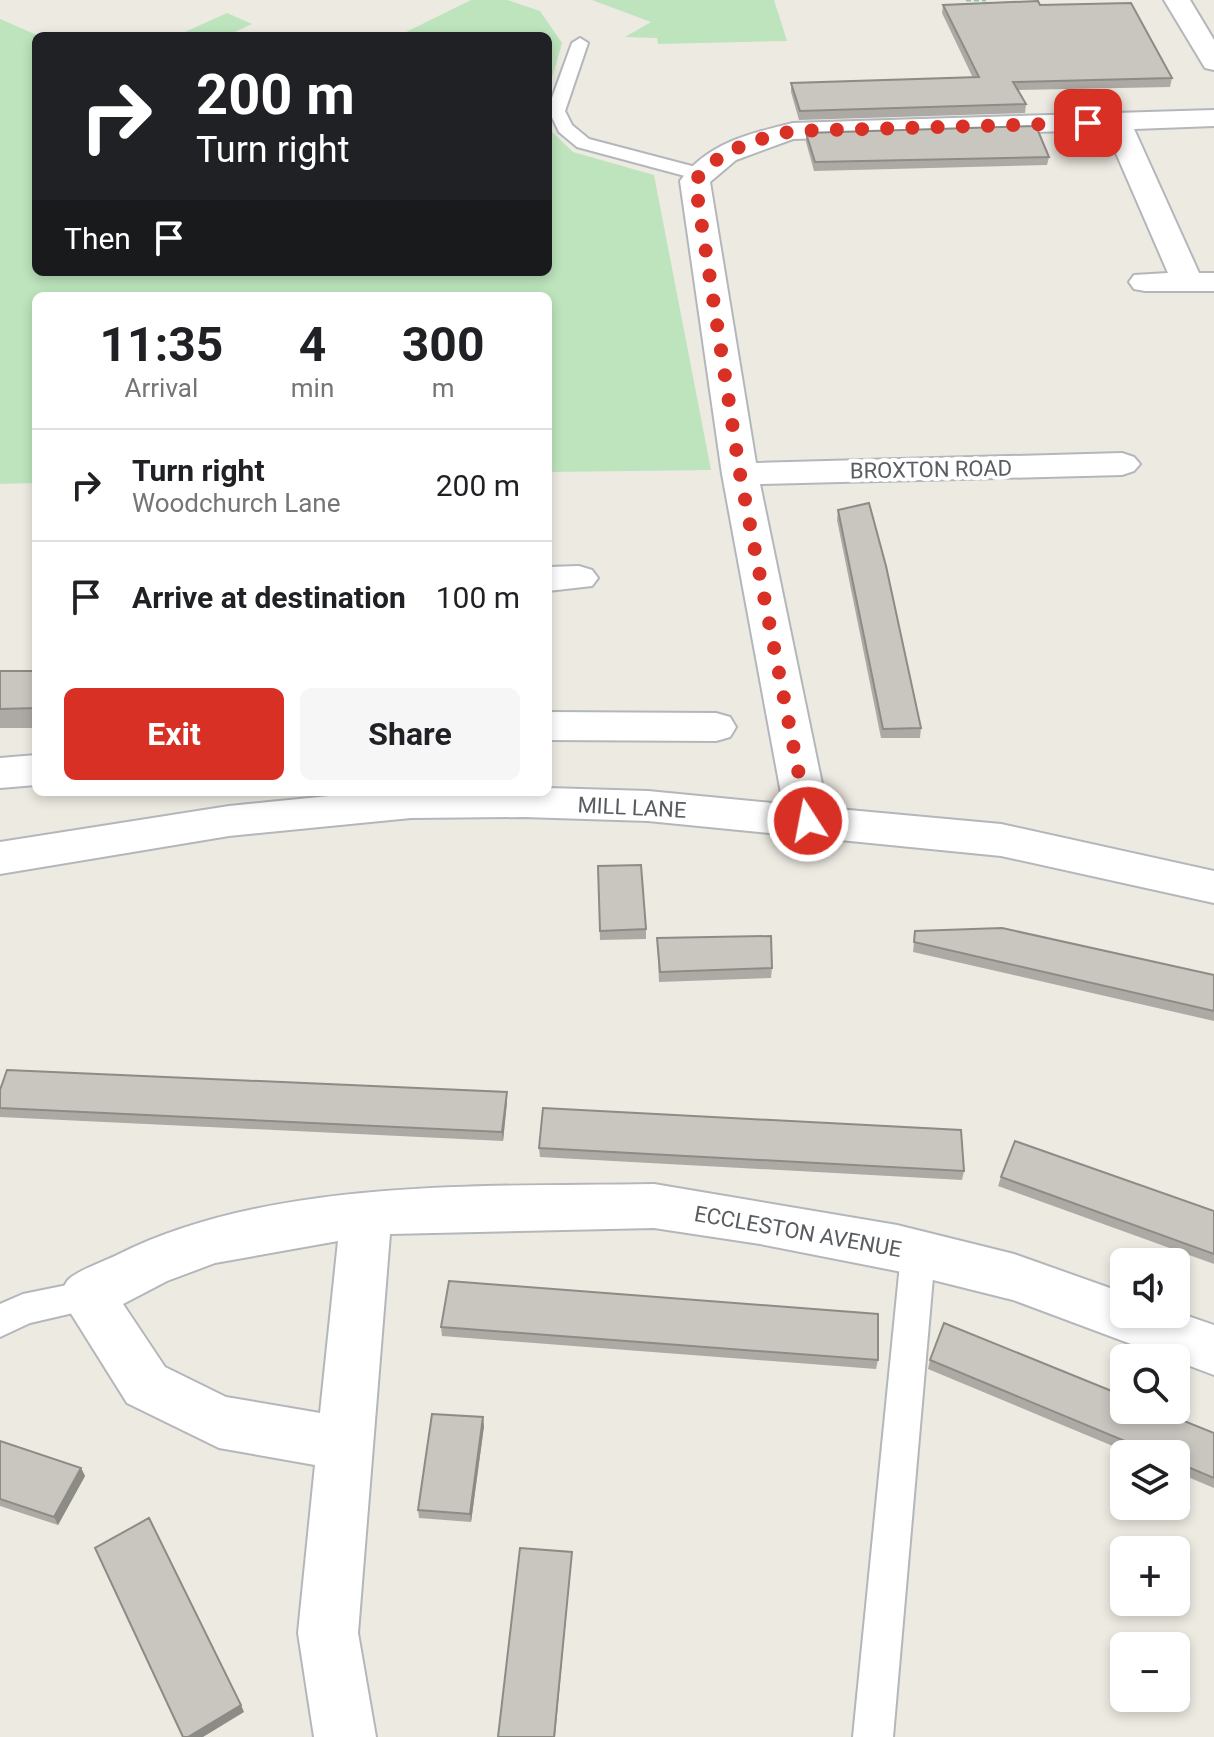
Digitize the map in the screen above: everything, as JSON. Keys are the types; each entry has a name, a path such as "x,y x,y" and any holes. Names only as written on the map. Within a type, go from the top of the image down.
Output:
{"street":[{"path":"1177,0 1214,62"},
{"path":"808,821 740,474 695,181 708,164 732,151 760,139 793,131 1214,118"},
{"path":"1117,122 1201,282 1145,282"},
{"name":"BROXTON ROAD","path":"740,474 1122,463"},
{"path":"552,726 716,727"},
{"path":"0,773 32,770"},
{"name":"MILL LANE","path":"0,858 365,800 411,803 524,802 648,806 1001,840 1214,887"},
{"name":"ECCLESTON AVENUE","path":"87,1296 148,1265 214,1241 366,1215 401,1210 654,1206 760,1222 1014,1277 1214,1350"},
{"path":"345,1737 328,1633 366,1215"},
{"path":"87,1296 146,1385 219,1422 345,1444"}],"lane":[{"path":"580,43 556,111 565,128 583,143 700,174"},
{"path":"873,1737 918,1254"},
{"path":"0,1322 23,1309 87,1296"}],"path":[{"path":"966,0 986,0"}],"green space":[{"path":"471,0 507,0 540,11 562,43 552,78 552,32 406,32"},
{"path":"592,0 774,0 787,41 658,44 657,38 625,37 651,22"},
{"path":"227,13 252,24 235,32 185,32"},
{"path":"0,19 32,33 32,276 552,276 552,132 573,152 654,175 711,470 552,472 552,292 32,292 32,483 0,484"}],"building":[{"path":"1038,1 1040,5 1131,3 1172,78 1013,82 1026,104 800,111 791,83 979,77 943,5"},
{"path":"1036,126 1049,157 815,162 806,133"},
{"path":"869,503 921,728 883,729 838,510"},
{"path":"0,671 32,671 32,708 0,709"},
{"path":"641,865 646,929 600,931 598,866"},
{"path":"1002,928 1214,975 1214,1011 914,942 915,931"},
{"path":"771,936 772,968 660,972 657,938"},
{"path":"7,1070 507,1092 502,1132 0,1108 0,1090"},
{"path":"543,1108 961,1130 964,1171 539,1148"},
{"path":"1015,1141 1214,1211 1214,1254 1001,1177"},
{"path":"449,1281 878,1314 878,1360 441,1327"},
{"path":"944,1323 1110,1390 1110,1424 1190,1423 1214,1433 1214,1478 1190,1468 1190,1440 1122,1440 930,1360"},
{"path":"432,1414 483,1417 470,1514 418,1510"},
{"path":"0,1441 81,1468 54,1517 0,1499"},
{"path":"149,1518 241,1705 188,1737 183,1737 95,1548"},
{"path":"520,1548 572,1552 554,1737 498,1737"}],"route":[{"path":"808,821 740,474 695,181 708,164 732,151 760,139 793,131 1088,123"}]}
